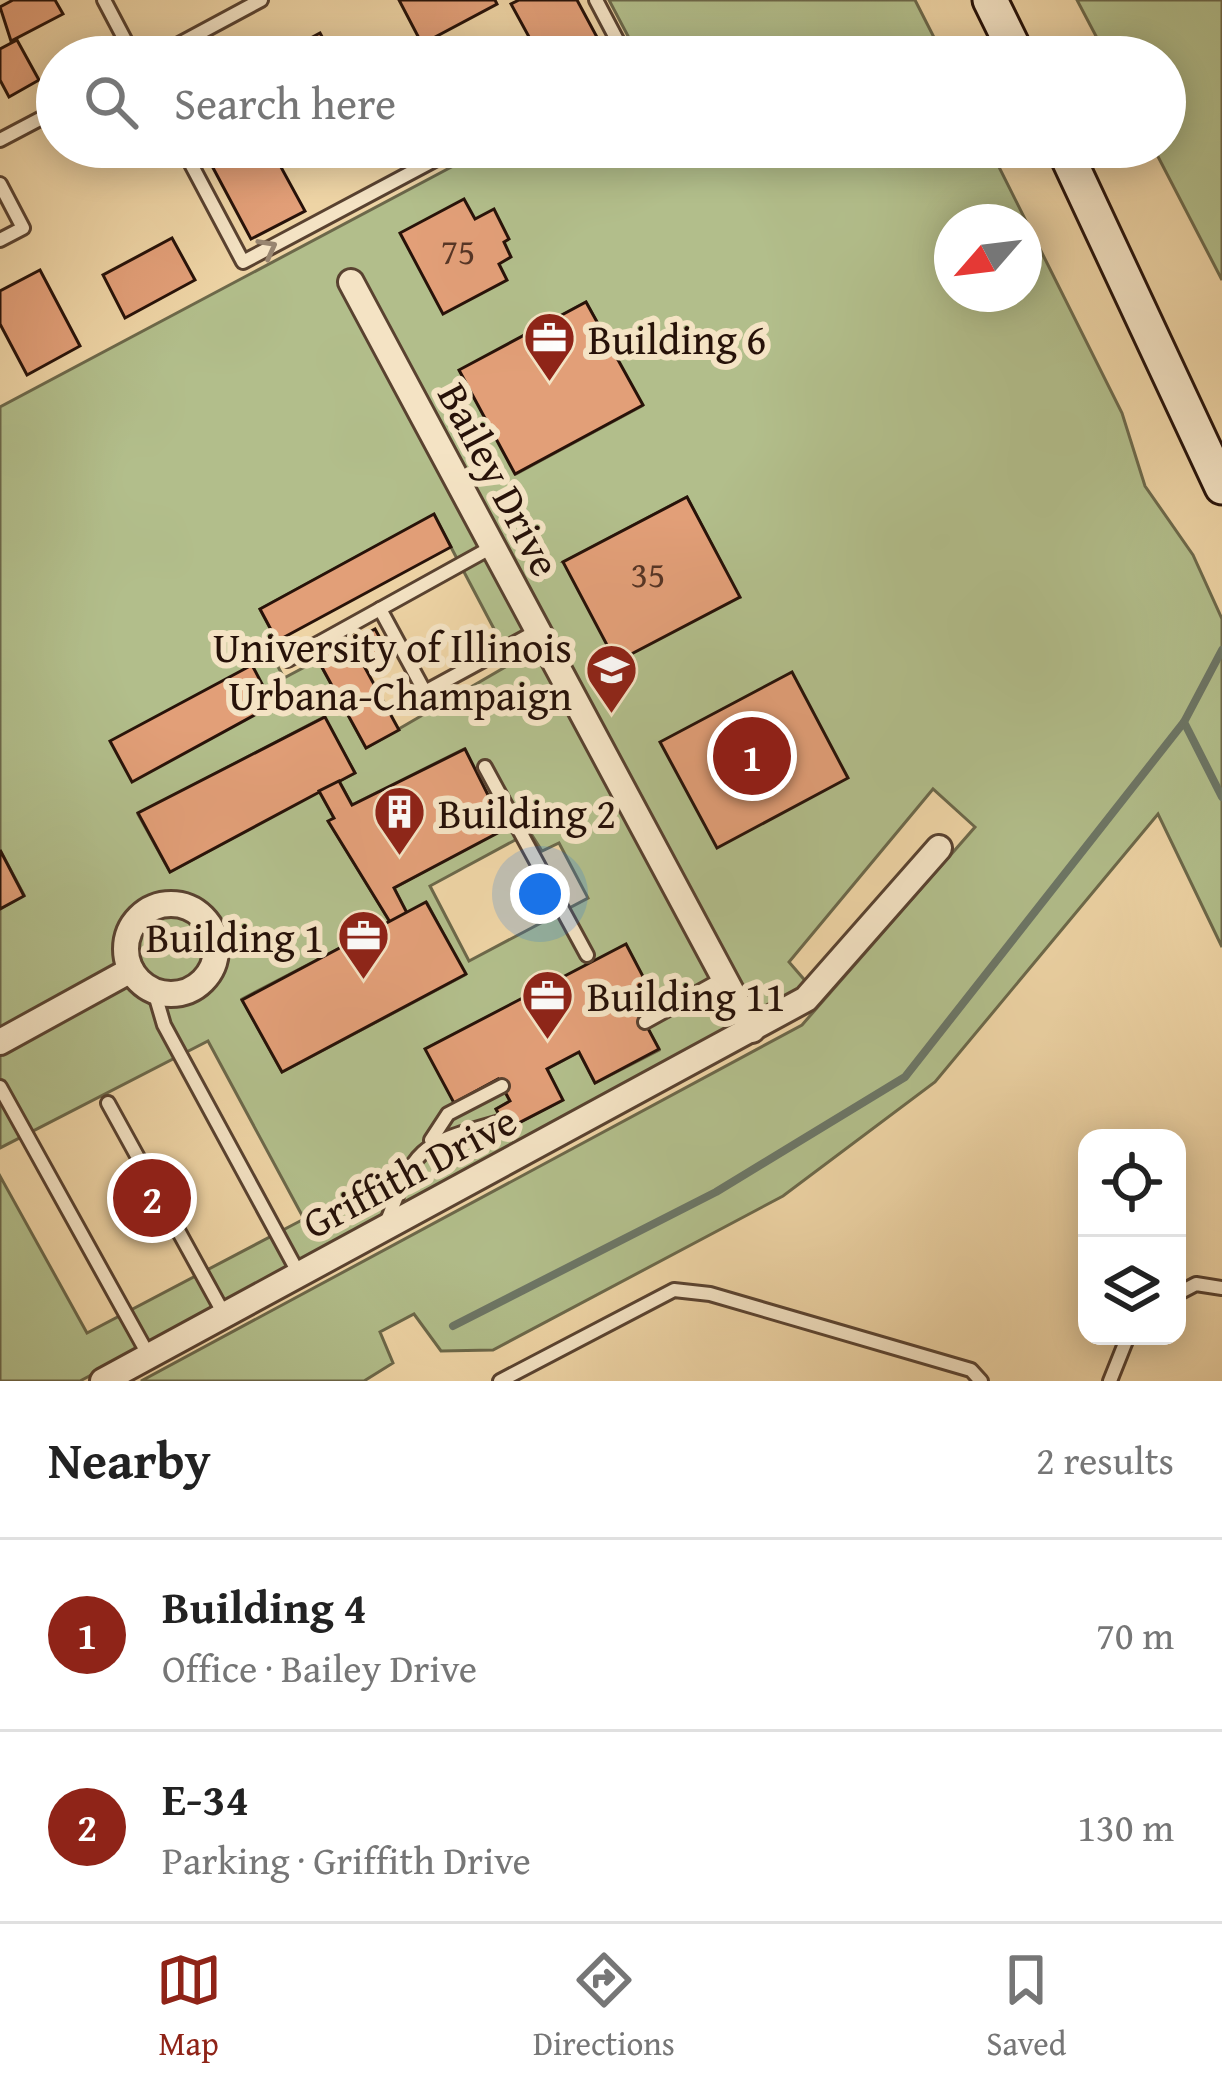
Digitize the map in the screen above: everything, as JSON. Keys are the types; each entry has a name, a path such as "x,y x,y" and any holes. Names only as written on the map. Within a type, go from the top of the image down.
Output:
{"main road":[{"path":"991,0 1008,36"},
{"path":"1073,168 1222,488"}],"street":[{"name":"Bailey Drive","path":"351,282 752,1030"},
{"name":"Griffith Drive","path":"103,1381 806,999 939,848"},
{"path":"168,904 196,911 214,935 214,964 207,978 183,994 154,991 131,970 127,941 141,915 168,904"},
{"path":"0,1042 131,970"}],"lane":[{"path":"104,0 123,36"},
{"path":"194,36 262,0"},
{"path":"596,0 615,36"},
{"path":"0,140 36,121"},
{"path":"193,168 243,262 420,168"},
{"path":"0,184 23,228 0,240"},
{"path":"288,659 492,548"},
{"path":"380,609 425,692"},
{"path":"401,705 537,631"},
{"path":"485,767 587,955"},
{"path":"645,1022 724,978"},
{"path":"154,991 164,1025 299,1275"},
{"path":"384,1229 409,1166 448,1114 502,1086"},
{"path":"0,1087 149,1356"},
{"path":"107,1103 224,1315"},
{"path":"430,1141 503,1121"},
{"path":"1186,1289 1196,1284 1222,1288"},
{"path":"500,1381 674,1290 710,1294 970,1370 981,1381"},
{"path":"1110,1381 1125,1345"}],"green space":[{"path":"609,0 915,0 933,36 628,36"},
{"path":"1077,0 1222,0 1222,280 1164,168 1186,168 1186,36 1096,36"},
{"name":"University of Illinois Urbana-Champaign","path":"450,168 1000,168 1018,204 934,204 934,312 1042,312 1042,253 1122,413 1145,486 1193,555 1222,619 1222,947 1158,814 935,1082 783,1196 493,1350 441,1351 414,1314 380,1332 393,1363 364,1381 141,1381 802,1025 975,827 933,789 789,962 808,984 722,1036 80,1381 0,1381 0,1176 87,1333 304,1219 208,1041 0,1148 0,909 24,895 0,850 0,407","holes":["586,302 642,406 516,474 460,371","687,497 739,597 564,562","434,515 512,663 366,748 318,660 284,678 268,648 277,641 260,609","324,717 355,773 339,781 352,805 464,749 504,828 394,888 407,913 427,903 465,975 282,1072 242,999 390,922 329,822 334,818 319,791 170,872 138,814","530,832 542,851 559,843 588,898 469,961 430,886","626,945 647,985 639,990 636,1006 659,1050 595,1083 579,1052 547,1069 562,1100 507,1129 496,1109 510,1101 498,1079 454,1102 426,1049"]}],"building":[{"path":"13,0 55,0 63,14 11,41 0,7"},
{"path":"399,0 495,0 497,4 437,36 418,36"},
{"path":"577,0 596,36 529,36 511,4"},
{"path":"17,40 36,75 36,82 9,97 0,80 0,49"},
{"path":"213,168 281,168 305,211 251,239"},
{"path":"464,199 475,219 494,209 509,239 504,242 511,257 499,264 507,280 443,314 400,233"},
{"path":"172,238 195,280 125,318 103,275"},
{"path":"40,270 80,346 27,375 0,324 0,291"},
{"name":"Building 6","path":"586,302 643,405 515,474 459,370"},
{"path":"687,497 740,597 616,662 563,562"},
{"path":"434,514 451,547 277,641 260,609"},
{"path":"375,629 387,651 363,664 399,730 366,748 318,660"},
{"path":"252,665 273,705 132,782 110,741"},
{"path":"792,672 848,778 717,848 660,742"},
{"path":"325,717 355,773 170,872 138,813"},
{"name":"Building 2","path":"465,749 505,829 394,888 407,913 390,922 328,821 334,818 319,791 339,781 352,805"},
{"path":"0,850 24,896 0,909"},
{"name":"Building 1","path":"426,902 466,974 282,1072 242,1000"},
{"name":"Building 11","path":"626,944 648,986 639,990 645,1001 636,1006 659,1049 595,1083 579,1052 547,1069 563,1100 507,1129 496,1109 510,1101 498,1079 454,1103 425,1049"}],"waterway":[{"path":"1222,650 1184,722 1222,797"},
{"path":"453,1326 716,1192 905,1077 1184,722"}],"place":[{"name":"Building 6","path":"549,384"},
{"name":"University of Illinois Urbana-Champaign","path":"611,716"},
{"name":"Building 4","path":"752,756"},
{"name":"Building 2","path":"399,858"},
{"name":"Building 1","path":"363,982"},
{"name":"Building 11","path":"548,1041"},
{"name":"E-34","path":"152,1198"}]}
